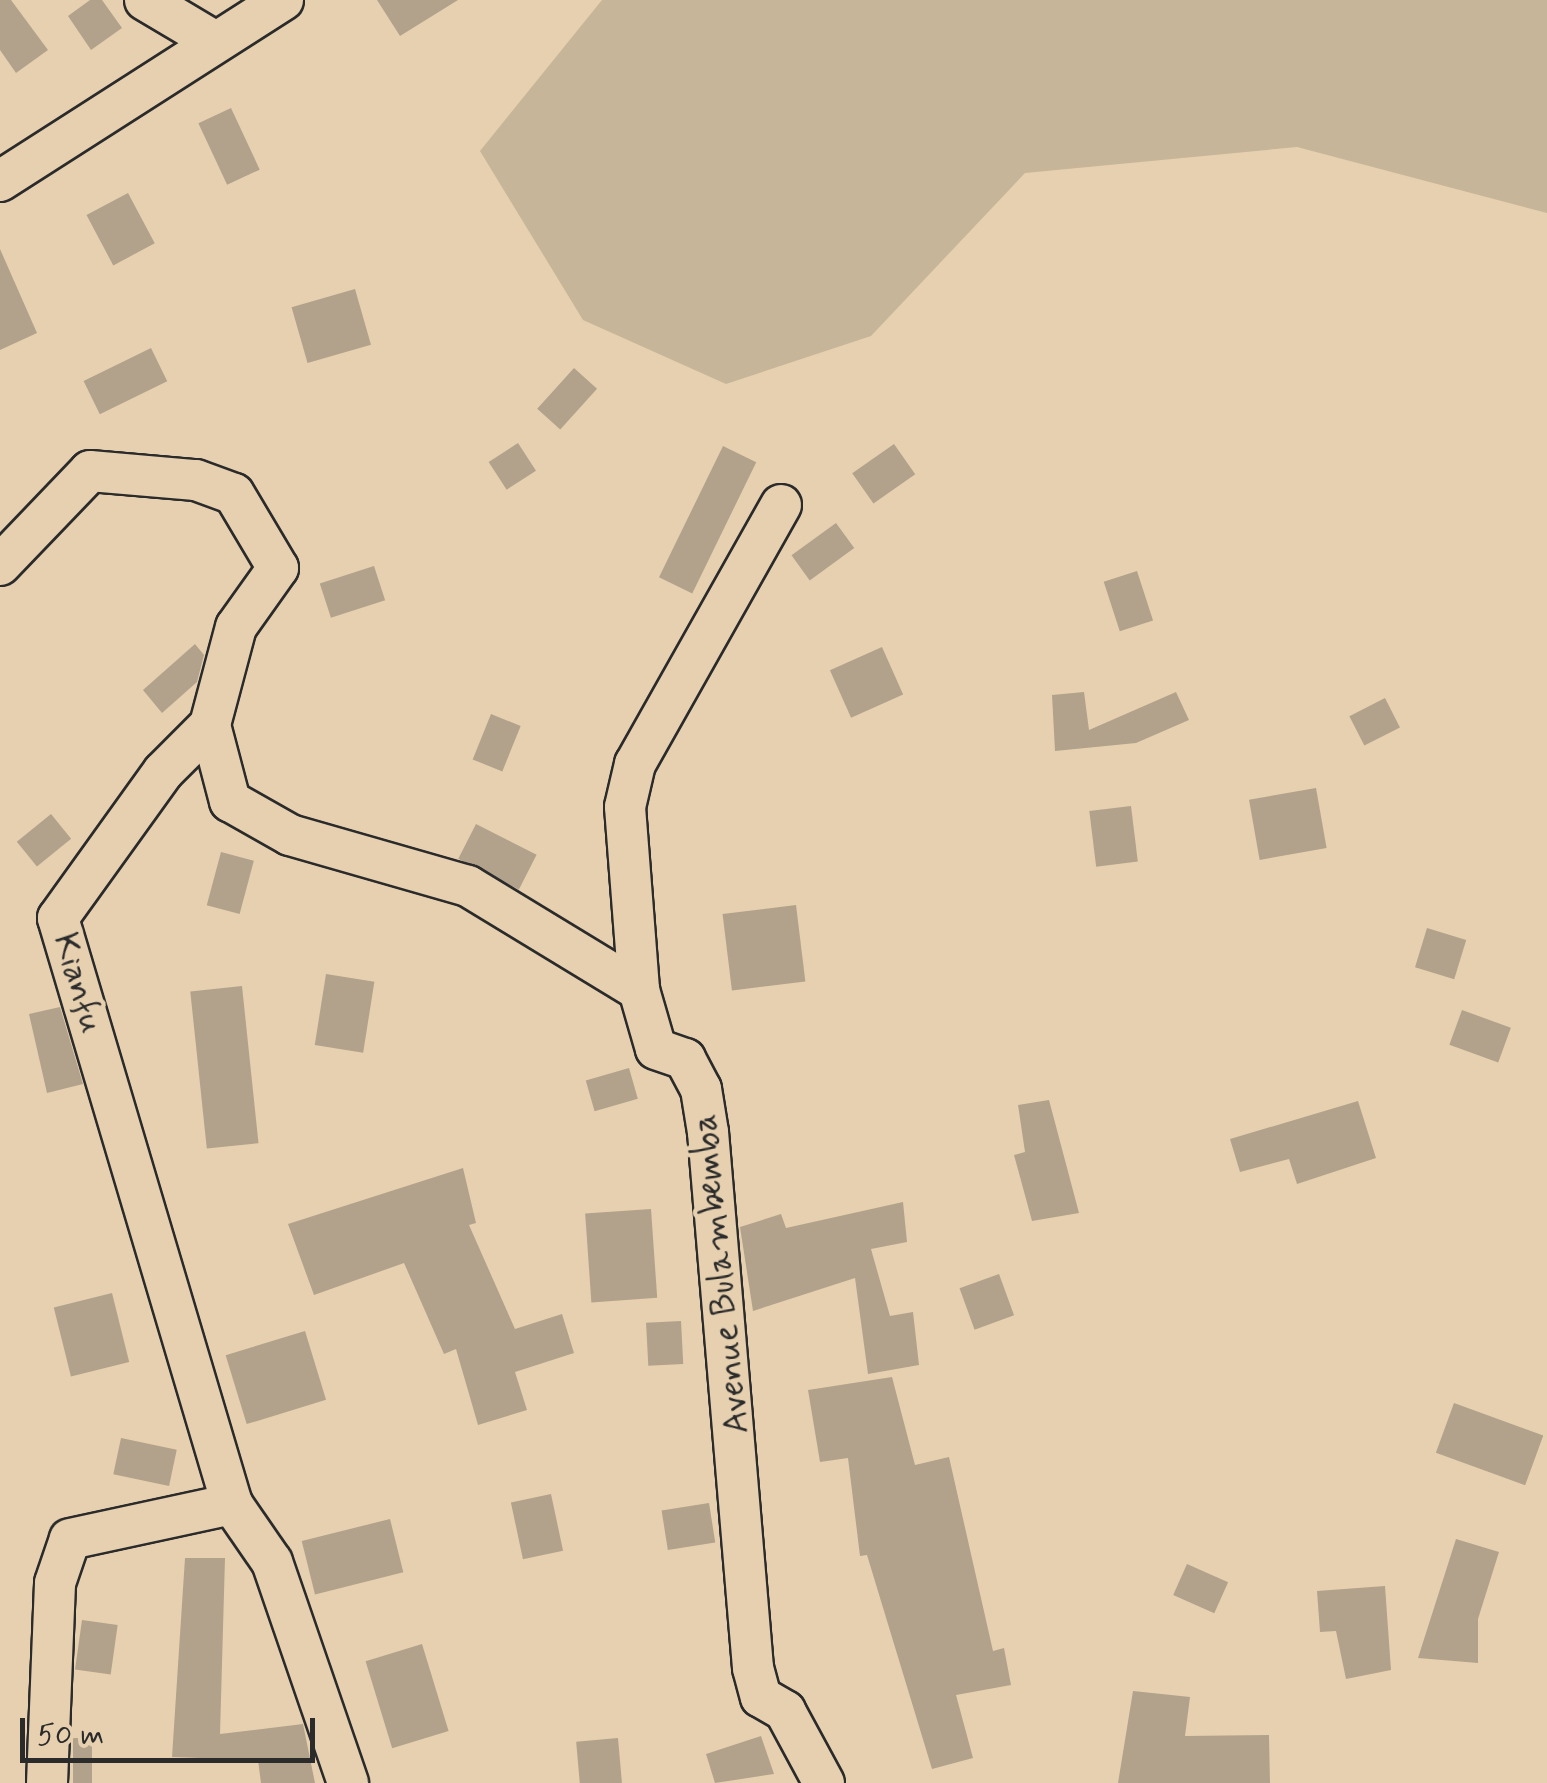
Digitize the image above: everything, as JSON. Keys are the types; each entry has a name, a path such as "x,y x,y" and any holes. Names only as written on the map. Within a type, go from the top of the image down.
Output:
{"street":[{"path":"145,0 212,40"},
{"path":"0,181 212,40 283,0"},
{"path":"0,565 90,471 196,480 234,494 278,568 236,627 210,724 230,801 290,835 468,886 639,990"},
{"name":"Avenue Bulambemba","path":"780,506 627,785 639,990 656,1048 685,1059 702,1089 733,1346 753,1668 761,1698 784,1711 824,1783"},
{"name":"Kianfu","path":"210,724 163,772 58,918 232,1504 272,1562 348,1783"},
{"path":"47,1783 55,1583 70,1539 232,1504"}],"shaded area":[{"path":"602,0 1547,0 1547,213 1297,147 1025,173 871,336 726,384 583,320 480,151"}],"building":[{"path":"0,0 11,0 48,50 16,73 0,50"},
{"path":"90,0 102,0 122,28 91,50 68,16"},
{"path":"377,0 458,0 400,36"},
{"path":"231,108 260,170 227,185 198,123"},
{"path":"128,193 155,243 113,265 87,215"},
{"path":"0,249 37,333 0,350"},
{"path":"355,289 371,345 308,363 292,307"},
{"path":"151,348 167,381 100,414 84,381"},
{"path":"574,368 597,389 560,430 537,409"},
{"path":"518,443 536,471 507,490 489,462"},
{"path":"894,444 915,474 873,504 852,473"},
{"path":"723,446 756,462 692,593 659,577"},
{"path":"836,523 854,548 810,580 792,555"},
{"path":"374,566 385,600 331,618 320,584"},
{"path":"1137,571 1153,620 1120,631 1104,582"},
{"path":"195,644 204,655 197,682 162,713 143,690"},
{"path":"882,647 903,695 851,718 830,670"},
{"path":"1084,692 1089,730 1176,692 1189,720 1136,743 1055,751 1052,695"},
{"path":"1385,698 1400,727 1364,746 1349,716"},
{"path":"491,714 521,726 502,771 473,759"},
{"path":"1316,788 1327,848 1260,860 1249,800"},
{"path":"1131,806 1138,862 1096,867 1089,811"},
{"path":"51,814 71,839 37,867 17,842"},
{"path":"476,824 537,855 519,890 458,859"},
{"path":"221,852 254,861 240,914 207,905"},
{"path":"796,905 805,981 732,990 723,914"},
{"path":"1427,928 1466,940 1454,979 1415,967"},
{"path":"326,974 374,982 363,1053 315,1045"},
{"path":"242,986 259,1143 207,1149 190,991"},
{"path":"60,1007 83,1084 47,1093 29,1014"},
{"path":"1462,1010 1511,1028 1498,1063 1449,1045"},
{"path":"629,1068 638,1099 595,1111 586,1080"},
{"path":"1049,1100 1079,1213 1032,1221 1014,1155 1025,1152 1018,1105"},
{"path":"1358,1101 1376,1158 1297,1184 1289,1159 1240,1172 1230,1139"},
{"path":"463,1168 476,1223 469,1225 515,1329 562,1314 574,1353 515,1372 527,1410 478,1425 456,1349 444,1354 404,1263 314,1295 288,1224"},
{"path":"903,1202 907,1242 871,1249 890,1316 913,1312 919,1365 868,1374 855,1278 753,1311 740,1227 781,1214 786,1228"},
{"path":"651,1209 657,1298 591,1302 585,1214"},
{"path":"999,1274 1014,1315 975,1330 960,1288"},
{"path":"112,1293 129,1362 71,1376 54,1308"},
{"path":"681,1321 683,1364 648,1366 646,1323"},
{"path":"305,1331 326,1400 247,1424 226,1355"},
{"path":"892,1377 915,1465 949,1457 993,1651 1004,1648 1011,1685 956,1695 973,1758 932,1769 867,1555 860,1556 848,1458 820,1462 808,1390"},
{"path":"1454,1403 1543,1435 1525,1485 1436,1453"},
{"path":"121,1438 177,1450 169,1486 113,1474"},
{"path":"551,1494 563,1551 523,1559 511,1503"},
{"path":"709,1503 715,1543 668,1550 662,1511"},
{"path":"390,1519 403,1572 315,1594 302,1541"},
{"path":"1456,1539 1499,1552 1478,1619 1478,1663 1418,1658"},
{"path":"185,1558 225,1558 220,1734 303,1724 315,1783 261,1783 258,1760 172,1757"},
{"path":"1187,1564 1228,1582 1214,1613 1173,1595"},
{"path":"1385,1586 1391,1670 1346,1679 1336,1631 1320,1632 1317,1591"},
{"path":"82,1620 118,1625 111,1675 75,1670"},
{"path":"422,1644 449,1731 392,1748 366,1661"},
{"path":"1133,1691 1190,1697 1185,1736 1269,1735 1270,1783 1118,1783"},
{"path":"761,1736 774,1774 715,1783 706,1754"},
{"path":"73,1738 92,1738 92,1783 73,1783"},
{"path":"618,1738 622,1783 580,1783 576,1742"}]}
